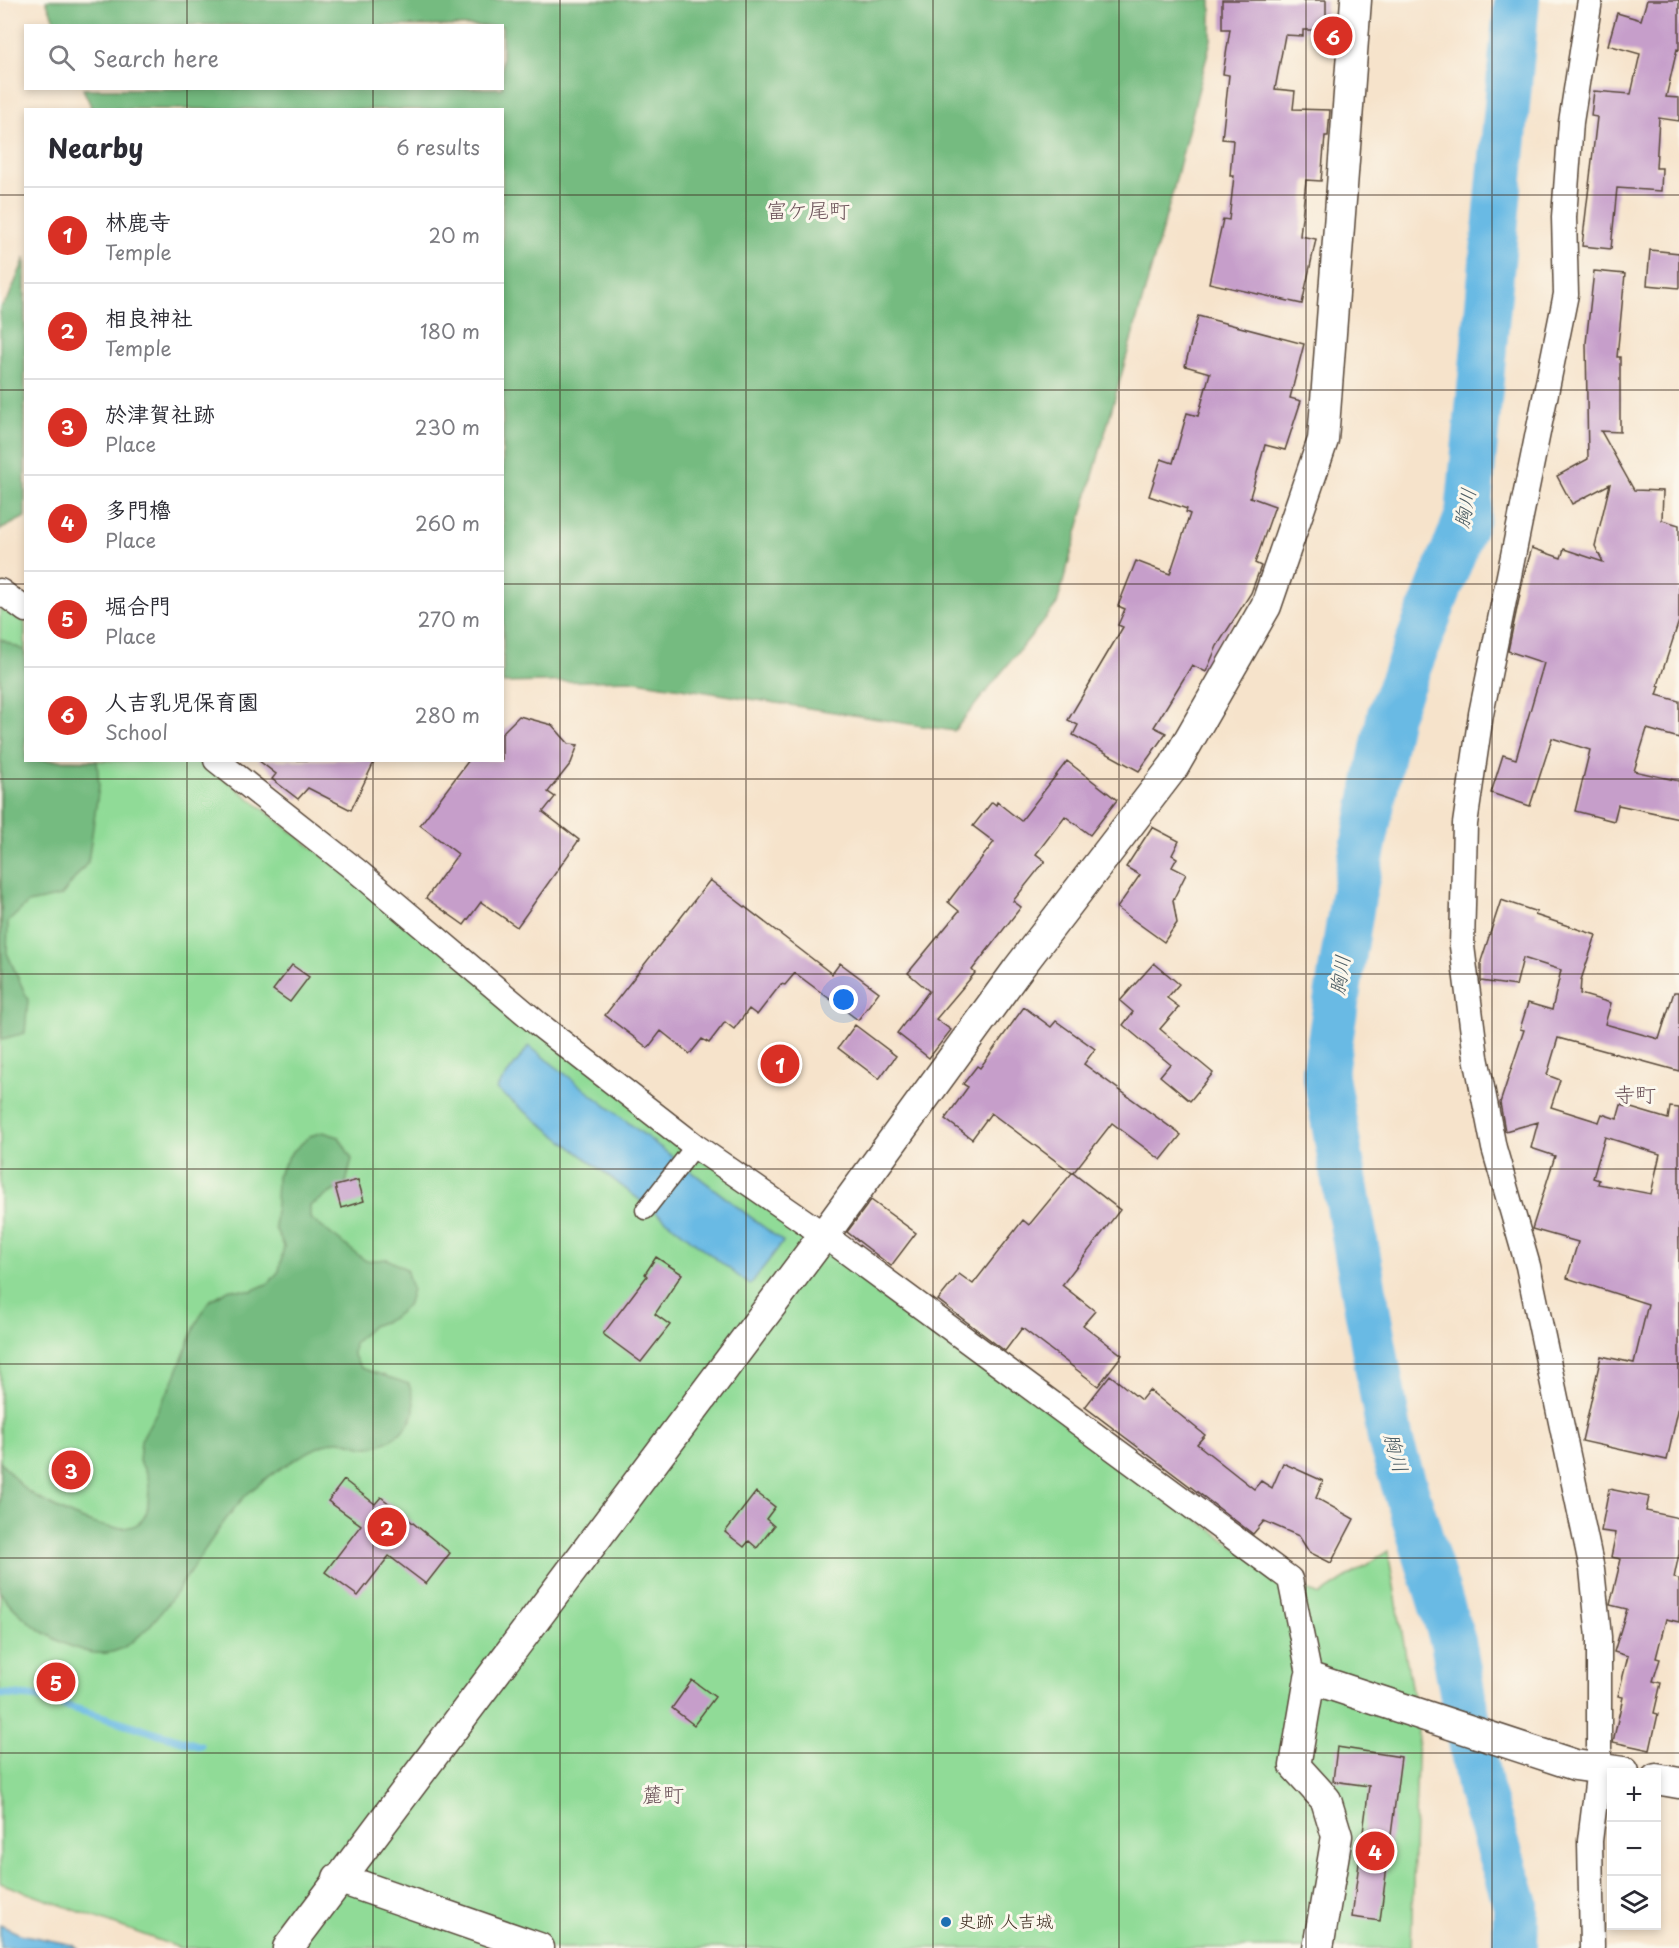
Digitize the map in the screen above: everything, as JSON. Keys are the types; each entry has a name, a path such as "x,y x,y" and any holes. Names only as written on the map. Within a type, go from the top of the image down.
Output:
{"street":[{"path":"288,1948 824,1235 1017,969 1174,766 1266,606 1323,440 1356,0"},
{"path":"1590,0 1571,122 1564,217 1566,294 1481,714 1465,824 1462,946 1476,1057 1494,1148 1528,1266 1592,1569 1599,1637 1599,1768 1590,1841 1592,1948"},
{"path":"0,591 24,609"},
{"path":"219,762 357,871 689,1154 824,1235 1290,1579 1310,1678 1295,1766 1326,1800 1337,1836 1318,1948"},
{"path":"645,1210 689,1154"},
{"path":"1310,1678 1599,1768"},
{"path":"1661,1780 1679,1783"},
{"path":"339,1878 539,1948"}],"green space":[{"path":"46,0 1211,0 1211,40 1173,191 1057,604 954,731 630,680 504,683 504,108 90,108 91,106 83,90 504,90 504,24 56,24"},
{"path":"24,260 24,518 0,530 0,307 8,299"},
{"path":"0,608 24,621 24,762 203,762 804,1233 1282,1581 1320,1595 1388,1551 1418,1727 1411,1948 180,1948 0,1883"},
{"path":"0,639 24,651 24,762 97,762 99,786 88,862 61,896 28,903 8,922 7,953 28,1000 25,1033 2,1039"},
{"path":"323,1132 339,1137 352,1159 346,1183 310,1206 310,1218 366,1261 387,1259 406,1269 412,1289 407,1306 391,1319 372,1326 354,1343 353,1354 361,1368 409,1384 414,1407 410,1421 387,1442 373,1447 339,1441 325,1444 292,1461 253,1489 219,1529 165,1608 146,1630 126,1646 107,1653 96,1653 79,1649 54,1638 21,1615 0,1592 0,1461 25,1489 73,1516 114,1528 131,1527 143,1519 148,1503 149,1485 148,1476 139,1461 141,1440 172,1384 196,1324 209,1301 230,1289 251,1291 269,1283 279,1271 284,1246 275,1228 277,1176 291,1153 310,1136"}],"water":[{"path":"529,1046 783,1242 750,1285 496,1089"},
{"path":"0,1925 20,1934 78,1948 0,1948"}],"building":[{"path":"1222,0 1326,0 1326,30 1303,30 1303,36 1285,35 1275,89 1295,91 1293,109 1330,110 1321,181 1306,180 1300,236 1316,239 1302,304 1209,283 1223,219 1229,220 1234,176 1230,176 1233,140 1222,139 1229,75 1223,74 1230,29 1222,29"},
{"path":"1647,0 1679,0 1679,50 1677,49 1666,97 1679,98 1679,121 1659,118 1656,168 1662,168 1661,191 1617,188 1611,249 1582,246 1597,117 1591,116 1594,91 1631,94 1640,54 1608,45 1617,13 1641,20"},
{"path":"1650,250 1679,253 1679,288 1647,285"},
{"path":"1594,271 1625,274 1617,357 1620,357 1620,432 1601,431 1634,490 1663,491 1662,520 1679,525 1679,621 1658,685 1660,686 1657,695 1679,701 1679,738 1647,729 1634,771 1679,781 1679,818 1618,805 1614,821 1575,811 1590,750 1552,738 1530,806 1491,793 1503,755 1516,759 1544,663 1508,651 1532,548 1561,558 1564,549 1603,562 1595,546 1610,484 1572,504 1557,476 1588,459 1586,343"},
{"path":"1198,316 1304,344 1290,398 1301,401 1285,450 1265,445 1250,497 1275,506 1255,563 1261,566 1251,593 1217,646 1206,672 1192,665 1154,727 1166,733 1139,771 1073,735 1078,725 1068,720 1123,627 1118,625 1125,609 1118,606 1136,561 1170,574 1190,514 1186,512 1187,509 1149,496 1161,459 1173,463 1187,413 1198,416 1210,373 1185,366"},
{"path":"519,716 552,725 569,744 578,745 571,763 548,792 555,797 543,812 579,840 517,927 481,902 464,925 426,898 458,854 420,825 467,762 504,762 504,731"},
{"path":"1067,761 1117,800 1090,835 1065,816 1036,854 1045,861 1013,901 1021,907 972,970 975,973 936,1019 951,1030 929,1058 897,1033 929,991 908,973 959,911 948,902 994,842 973,826 992,802 996,805 997,802 1021,821"},
{"path":"261,762 374,762 351,810 308,788 298,799 272,779 276,774"},
{"path":"1152,827 1179,841 1172,855 1177,858 1172,867 1186,874 1173,900 1177,923 1164,942 1117,908 1140,875 1126,867"},
{"path":"710,880 832,974 840,963 879,992 858,1020 795,973 785,985 781,984 757,1015 749,1009 734,1029 725,1022 709,1043 702,1039 690,1054 661,1031 648,1048 605,1015"},
{"path":"1501,900 1537,912 1535,915 1596,935 1581,980 1580,994 1611,1003 1605,1024 1659,1039 1674,992 1679,992 1679,1071 1558,1038 1547,1075 1560,1080 1551,1107 1599,1122 1602,1114 1617,1119 1621,1105 1668,1119 1670,1107 1679,1108 1679,1406 1667,1460 1582,1441 1601,1356 1634,1363 1648,1304 1567,1278 1578,1242 1532,1229 1555,1156 1531,1148 1538,1122 1505,1131 1500,1103 1524,1030 1520,1029 1528,1003 1552,1010 1561,970 1523,958 1516,986 1481,981 1481,961","holes":["1605,1137 1660,1154 1651,1194 1598,1184 1599,1180 1593,1178"]},
{"path":"1154,963 1179,984 1167,998 1179,1007 1160,1029 1213,1073 1190,1101 1160,1076 1170,1064 1123,1025 1133,1012 1120,1001"},
{"path":"292,965 309,977 290,1002 273,990"},
{"path":"1024,1007 1051,1027 1056,1021 1095,1049 1084,1064 1181,1135 1161,1160 1112,1123 1073,1173 1120,1210 1062,1285 1095,1311 1083,1325 1122,1355 1098,1386 1022,1328 1005,1351 938,1300 959,1274 973,1284 1023,1220 1029,1225 1072,1173 991,1113 972,1139 945,1119 968,1087 963,1084 977,1066 980,1068"},
{"path":"855,1025 896,1056 879,1079 838,1048"},
{"path":"358,1180 364,1201 341,1208 335,1186"},
{"path":"871,1200 916,1233 891,1266 847,1232"},
{"path":"656,1257 682,1274 655,1314 670,1325 641,1362 603,1334 647,1276 645,1274"},
{"path":"1110,1375 1141,1400 1149,1390 1205,1435 1197,1444 1254,1489 1261,1481 1272,1488 1283,1463 1323,1481 1316,1498 1354,1519 1331,1563 1309,1552 1299,1536 1264,1521 1253,1534 1085,1407"},
{"path":"344,1480 375,1504 381,1497 450,1553 426,1584 389,1556 358,1596 325,1572 361,1525 328,1501"},
{"path":"1609,1489 1649,1497 1646,1511 1679,1518 1679,1554 1674,1578 1679,1579 1679,1622 1666,1619 1656,1658 1660,1659 1653,1681 1661,1683 1654,1713 1658,1714 1650,1750 1613,1742 1623,1697 1618,1696 1628,1656 1614,1652 1627,1609 1610,1605 1621,1559 1611,1557 1616,1533 1601,1531"},
{"path":"756,1492 775,1507 766,1519 774,1526 757,1548 749,1541 744,1547 725,1532"},
{"path":"692,1680 715,1697 694,1725 672,1708"},
{"path":"1337,1747 1401,1757 1380,1921 1352,1917 1369,1786 1333,1781"}],"waterway":[{"name":"胸川","path":"1515,1948 1516,1905 1480,1790 1453,1642 1391,1443 1325,1072 1353,897 1390,714 1468,515 1517,0"},
{"path":"0,1694 36,1697 200,1746"}],"place":[{"name":"人吉乳児保育園","path":"1333,36"},
{"name":"林鹿寺","path":"780,1064"},
{"name":"於津賀社跡","path":"71,1470"},
{"name":"相良神社","path":"387,1527"},
{"name":"堀合門","path":"56,1682"},
{"name":"多門櫓","path":"1375,1851"},
{"name":"史跡 人吉城","path":"946,1922"}],"district":[{"name":"富ケ尾町","path":"808,211"},
{"name":"寺町","path":"1635,1095"},
{"name":"麓町","path":"663,1795"}]}
